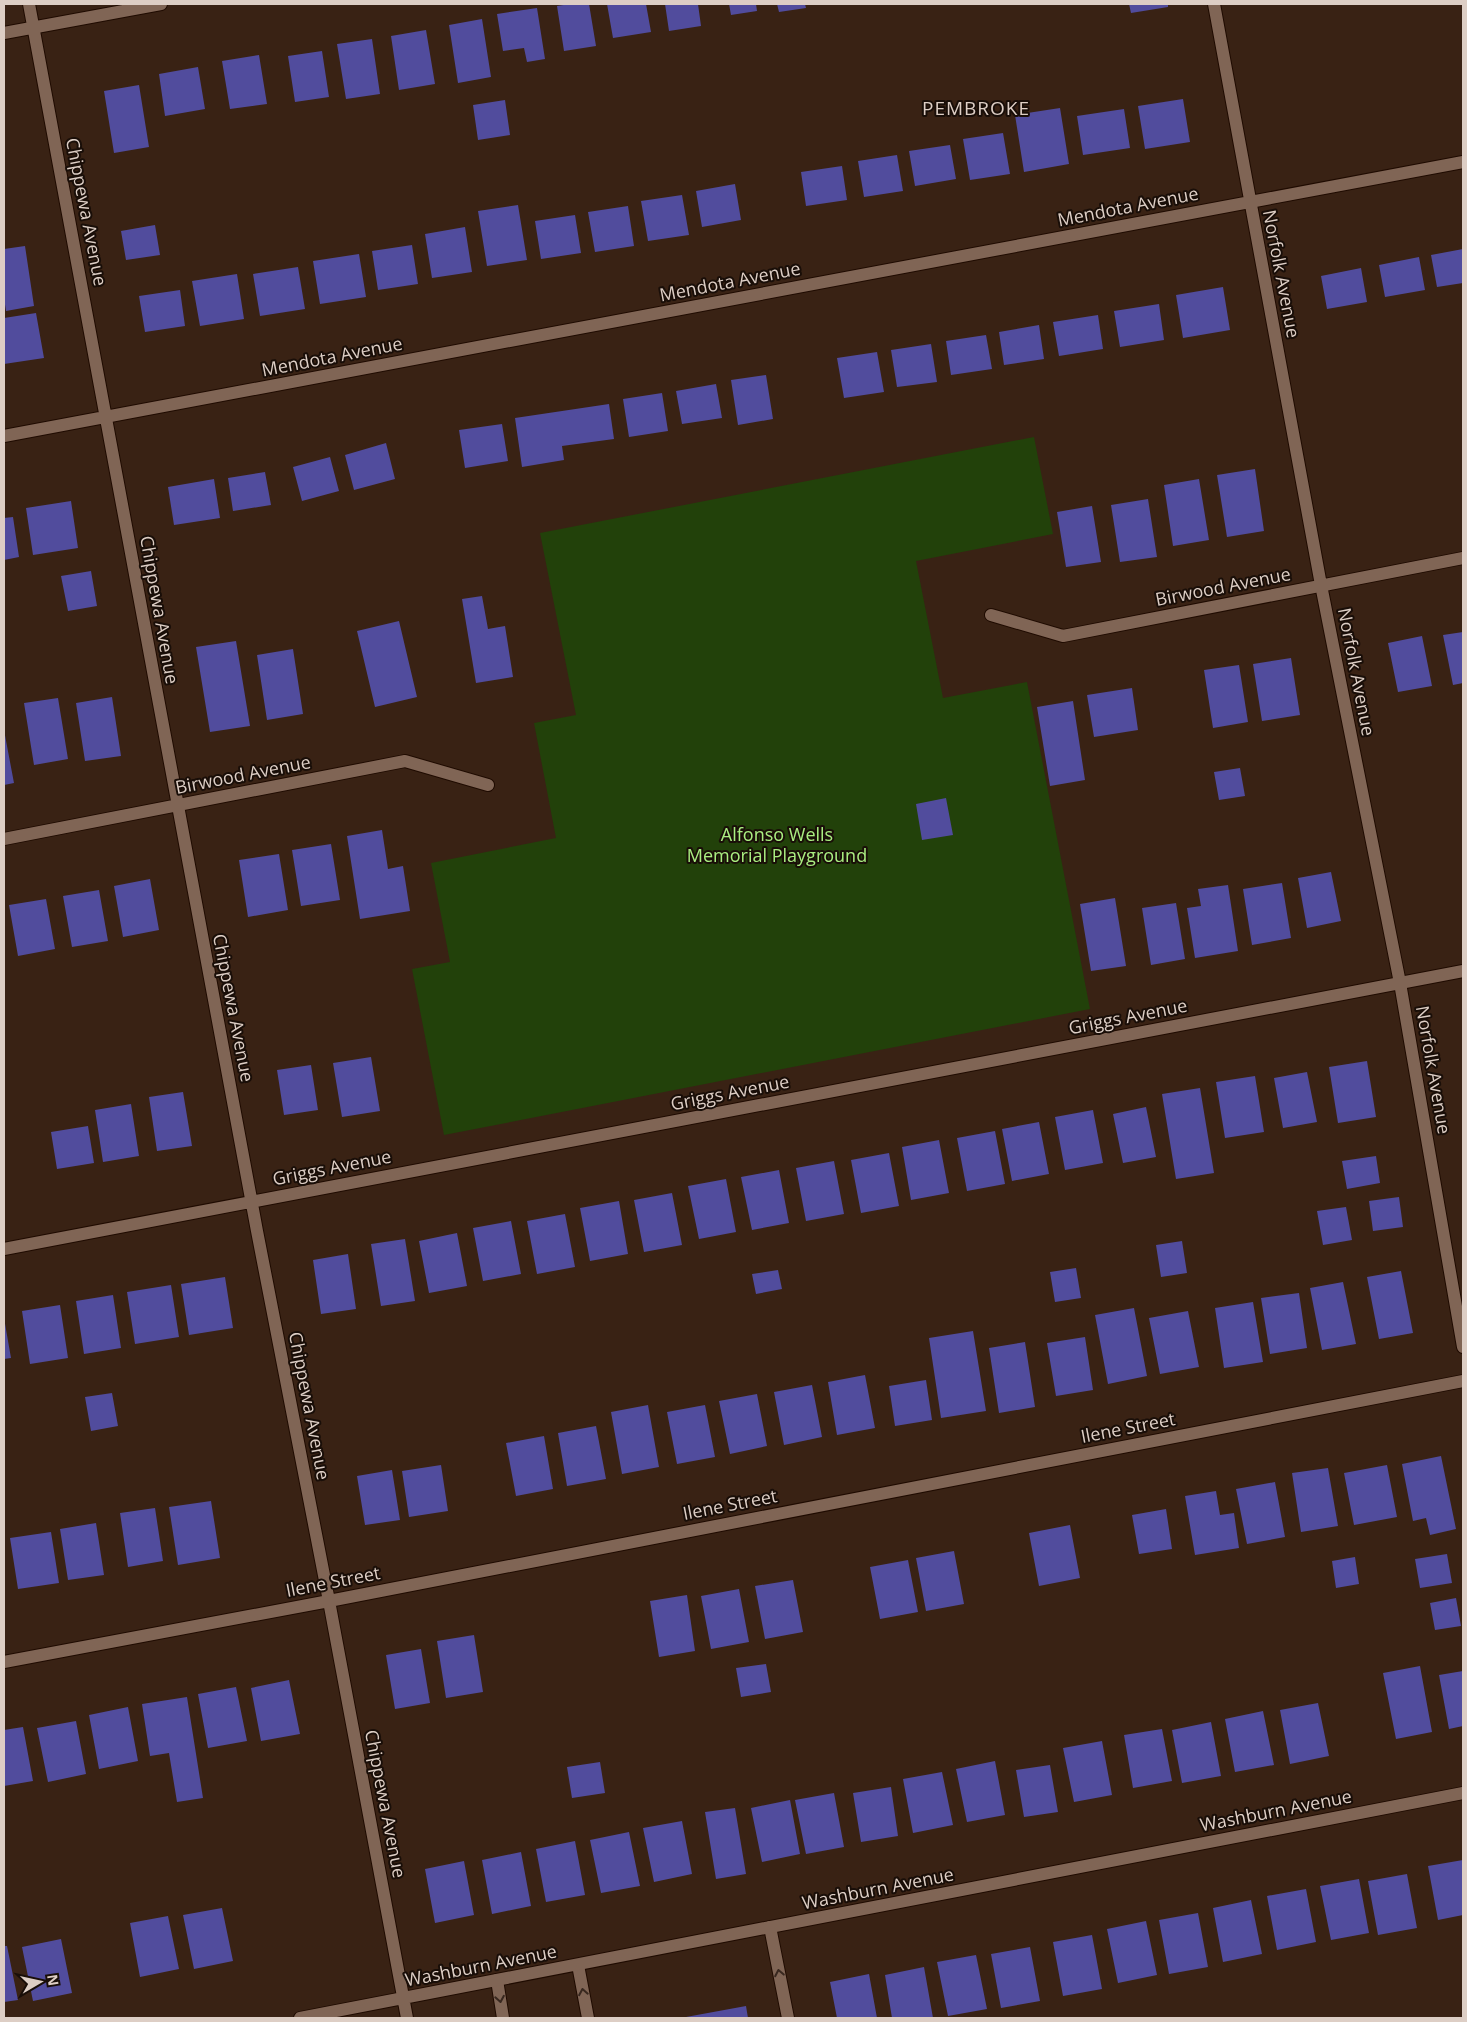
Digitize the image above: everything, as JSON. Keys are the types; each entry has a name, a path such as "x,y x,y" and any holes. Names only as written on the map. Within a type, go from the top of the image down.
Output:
{"street":[{"name":"Chippewa Avenue","path":"29,4 252,1201 407,2018"},
{"path":"4,33 161,4"},
{"name":"Norfolk Avenue","path":"1214,4 1321,585 1400,983 1463,1347"},
{"name":"Mendota Avenue","path":"4,436 1463,162"},
{"name":"Birwood Avenue","path":"991,615 1063,636 1463,558"},
{"name":"Birwood Avenue","path":"4,839 405,761 488,784"},
{"name":"Griggs Avenue","path":"4,1249 1463,971"},
{"name":"Ilene Street","path":"4,1662 329,1601 1463,1381"},
{"name":"Washburn Avenue","path":"300,2018 1463,1793"},
{"path":"770,1927 788,2018"},
{"path":"578,1965 588,2018"},
{"path":"497,1980 503,2018"}],"green space":[{"name":"Alfonso Wells Memorial Playground","path":"1034,437 1053,534 916,561 943,698 1027,682 1090,1009 444,1135 412,969 450,962 431,863 556,838 534,723 576,715 540,533"}],"building":[{"path":"589,4 596,46 564,51 557,6"},
{"path":"607,4 646,4 651,32 613,38"},
{"path":"665,4 698,4 701,26 669,31"},
{"path":"729,4 756,4 757,11 731,15"},
{"path":"777,4 805,4 806,8 779,12"},
{"path":"1129,4 1168,4 1168,7 1131,13"},
{"path":"537,8 545,59 527,62 524,48 503,51 497,14"},
{"path":"482,19 491,77 458,83 449,25"},
{"path":"426,30 435,84 399,90 391,36"},
{"path":"372,39 380,94 346,99 337,44"},
{"path":"322,51 329,97 295,102 288,56"},
{"path":"259,55 267,104 230,109 222,61"},
{"path":"198,67 205,109 165,116 159,74"},
{"path":"139,85 149,147 114,153 104,91"},
{"path":"1183,99 1190,142 1145,149 1138,106"},
{"path":"505,100 510,135 478,140 473,105"},
{"path":"1060,108 1069,164 1024,172 1015,115"},
{"path":"1124,109 1130,148 1083,155 1077,116"},
{"path":"1003,133 1010,174 970,180 963,139"},
{"path":"950,145 956,179 915,186 909,151"},
{"path":"897,155 903,191 864,197 858,161"},
{"path":"842,166 847,200 806,206 801,172"},
{"path":"735,184 741,220 702,227 696,191"},
{"path":"682,195 689,235 648,241 641,201"},
{"path":"518,205 527,260 487,266 478,211"},
{"path":"628,206 634,246 595,252 588,212"},
{"path":"575,215 581,253 541,259 535,221"},
{"path":"155,225 160,255 126,260 121,231"},
{"path":"465,227 472,272 432,278 425,234"},
{"path":"412,245 418,284 378,290 372,251"},
{"path":"25,246 34,306 6,311 4,298 4,249"},
{"path":"1463,249 1463,283 1437,287 1431,255"},
{"path":"359,254 366,297 320,304 313,261"},
{"path":"1419,257 1425,290 1385,297 1379,265"},
{"path":"298,267 305,309 260,316 253,274"},
{"path":"1361,268 1367,302 1327,309 1321,276"},
{"path":"237,274 244,319 200,326 192,281"},
{"path":"1223,287 1230,330 1183,338 1176,295"},
{"path":"180,290 185,326 145,332 139,296"},
{"path":"1159,304 1164,340 1120,347 1114,311"},
{"path":"36,313 44,358 4,364 4,318"},
{"path":"1098,315 1103,349 1059,356 1053,322"},
{"path":"1039,325 1044,359 1004,365 999,332"},
{"path":"986,335 992,369 951,375 946,341"},
{"path":"931,344 937,382 897,387 891,350"},
{"path":"877,352 884,392 844,398 837,358"},
{"path":"766,375 773,419 738,425 731,380"},
{"path":"716,384 722,418 682,424 676,391"},
{"path":"662,393 668,431 629,437 623,399"},
{"path":"609,404 614,439 562,446 564,460 522,467 515,418"},
{"path":"502,424 508,461 465,468 459,430"},
{"path":"386,443 395,479 354,490 345,455"},
{"path":"330,457 339,491 302,501 293,467"},
{"path":"1255,469 1264,531 1227,537 1217,475"},
{"path":"265,472 271,505 233,511 228,478"},
{"path":"214,479 220,518 174,525 168,487"},
{"path":"1199,479 1209,540 1173,546 1164,485"},
{"path":"1148,499 1157,557 1120,562 1111,505"},
{"path":"71,501 78,548 33,555 26,508"},
{"path":"1092,506 1101,562 1066,567 1057,512"},
{"path":"13,517 19,557 4,560 4,518"},
{"path":"91,571 97,606 68,611 61,576"},
{"path":"482,596 488,629 505,626 513,677 476,683 462,599"},
{"path":"399,621 417,697 375,707 357,631"},
{"path":"1463,632 1463,683 1453,685 1443,635"},
{"path":"1422,636 1432,686 1398,692 1388,643"},
{"path":"236,641 250,726 210,732 196,647"},
{"path":"293,649 303,714 267,720 257,655"},
{"path":"1291,658 1300,715 1262,721 1253,664"},
{"path":"1239,665 1248,722 1213,728 1204,670"},
{"path":"1132,688 1138,730 1094,737 1087,695"},
{"path":"112,697 121,756 85,761 76,703"},
{"path":"58,698 68,759 34,765 24,703"},
{"path":"1073,701 1085,780 1050,786 1037,707"},
{"path":"4,730 14,783 4,785"},
{"path":"1240,768 1245,796 1219,800 1214,772"},
{"path":"946,798 953,835 922,840 916,804"},
{"path":"382,830 388,869 403,866 410,911 360,919 347,836"},
{"path":"331,844 340,900 301,906 292,850"},
{"path":"279,854 288,910 248,917 239,860"},
{"path":"1331,872 1341,921 1307,928 1298,878"},
{"path":"150,879 159,930 123,937 114,886"},
{"path":"1282,883 1291,938 1252,945 1243,889"},
{"path":"1228,885 1238,951 1195,958 1187,908 1201,906 1198,889"},
{"path":"99,890 108,941 72,947 63,896"},
{"path":"1115,898 1126,966 1091,971 1080,904"},
{"path":"46,899 55,949 18,956 9,905"},
{"path":"1176,903 1185,959 1151,965 1142,908"},
{"path":"371,1057 380,1111 342,1117 333,1063"},
{"path":"1367,1061 1376,1117 1338,1123 1329,1067"},
{"path":"311,1065 318,1110 284,1115 277,1070"},
{"path":"1307,1072 1317,1122 1283,1128 1274,1078"},
{"path":"1255,1076 1264,1132 1225,1138 1216,1082"},
{"path":"1200,1088 1214,1173 1176,1179 1162,1094"},
{"path":"183,1092 192,1146 157,1151 149,1097"},
{"path":"131,1104 139,1156 103,1162 95,1110"},
{"path":"1146,1107 1156,1157 1123,1163 1113,1114"},
{"path":"1093,1110 1103,1163 1065,1170 1055,1117"},
{"path":"1039,1122 1049,1174 1012,1181 1002,1129"},
{"path":"88,1126 94,1163 57,1169 51,1132"},
{"path":"995,1131 1005,1184 967,1191 957,1138"},
{"path":"939,1140 949,1193 911,1200 902,1147"},
{"path":"889,1153 899,1206 861,1213 851,1160"},
{"path":"1376,1156 1380,1183 1347,1189 1342,1161"},
{"path":"834,1161 844,1214 806,1221 796,1168"},
{"path":"779,1170 789,1223 752,1230 741,1177"},
{"path":"726,1179 736,1232 699,1239 688,1186"},
{"path":"672,1193 682,1245 644,1252 634,1200"},
{"path":"1399,1197 1403,1227 1373,1231 1369,1201"},
{"path":"619,1201 628,1254 590,1261 580,1208"},
{"path":"1346,1207 1352,1240 1323,1245 1317,1211"},
{"path":"565,1214 575,1267 537,1274 527,1221"},
{"path":"511,1221 521,1274 483,1281 473,1228"},
{"path":"457,1233 467,1286 429,1293 419,1241"},
{"path":"405,1239 415,1301 381,1306 371,1244"},
{"path":"1182,1241 1187,1273 1161,1277 1156,1245"},
{"path":"348,1254 356,1309 321,1314 313,1260"},
{"path":"1076,1268 1081,1298 1055,1302 1050,1272"},
{"path":"778,1270 782,1289 756,1294 752,1274"},
{"path":"1401,1271 1413,1333 1379,1339 1367,1277"},
{"path":"225,1277 233,1328 189,1335 181,1284"},
{"path":"1343,1282 1356,1344 1322,1350 1310,1288"},
{"path":"171,1285 179,1337 135,1344 127,1292"},
{"path":"1299,1293 1307,1348 1270,1354 1261,1298"},
{"path":"113,1295 121,1348 84,1354 76,1301"},
{"path":"1253,1302 1263,1362 1224,1368 1215,1308"},
{"path":"60,1305 68,1358 30,1364 22,1311"},
{"path":"1134,1308 1147,1376 1108,1384 1095,1315"},
{"path":"1188,1311 1199,1367 1160,1374 1149,1318"},
{"path":"4,1318 11,1358 4,1359"},
{"path":"973,1331 986,1411 941,1418 929,1338"},
{"path":"1085,1337 1093,1390 1056,1396 1047,1343"},
{"path":"1025,1342 1035,1407 999,1413 989,1348"},
{"path":"865,1375 875,1428 837,1435 828,1382"},
{"path":"926,1380 932,1420 895,1426 889,1386"},
{"path":"812,1385 822,1437 784,1445 774,1392"},
{"path":"112,1393 118,1426 91,1431 85,1397"},
{"path":"757,1394 767,1446 730,1454 719,1401"},
{"path":"648,1405 659,1467 622,1474 611,1412"},
{"path":"705,1405 715,1457 677,1464 667,1412"},
{"path":"596,1426 606,1479 567,1486 558,1433"},
{"path":"544,1436 553,1489 516,1496 506,1443"},
{"path":"1441,1456 1456,1529 1430,1535 1426,1518 1413,1521 1402,1464"},
{"path":"441,1465 448,1511 409,1517 402,1471"},
{"path":"1387,1465 1397,1517 1354,1525 1344,1473"},
{"path":"1328,1468 1338,1526 1301,1532 1292,1473"},
{"path":"392,1470 400,1520 365,1525 357,1476"},
{"path":"1275,1482 1285,1537 1247,1544 1236,1489"},
{"path":"1216,1491 1220,1515 1234,1513 1239,1548 1195,1555 1185,1496"},
{"path":"211,1501 220,1558 178,1565 169,1507"},
{"path":"155,1508 163,1561 128,1567 120,1513"},
{"path":"1166,1509 1172,1549 1139,1554 1132,1515"},
{"path":"96,1523 104,1575 68,1580 60,1529"},
{"path":"1070,1525 1080,1578 1039,1586 1029,1533"},
{"path":"51,1532 59,1583 18,1589 10,1538"},
{"path":"954,1551 964,1604 926,1611 916,1558"},
{"path":"1447,1554 1452,1583 1420,1588 1415,1559"},
{"path":"1355,1557 1359,1584 1336,1588 1332,1561"},
{"path":"908,1560 918,1612 880,1619 870,1567"},
{"path":"793,1580 803,1632 765,1639 755,1586"},
{"path":"739,1589 749,1642 711,1649 701,1596"},
{"path":"687,1595 695,1651 659,1657 650,1601"},
{"path":"1456,1598 1461,1626 1435,1630 1430,1603"},
{"path":"474,1635 483,1692 446,1698 437,1641"},
{"path":"421,1649 430,1703 395,1709 386,1655"},
{"path":"766,1664 771,1692 741,1697 736,1668"},
{"path":"1420,1666 1432,1732 1396,1739 1383,1673"},
{"path":"1463,1671 1463,1726 1449,1729 1439,1675"},
{"path":"289,1680 300,1734 261,1741 251,1688"},
{"path":"236,1687 247,1741 208,1748 198,1694"},
{"path":"187,1697 203,1798 177,1802 169,1753 150,1756 142,1704"},
{"path":"1318,1703 1329,1756 1290,1764 1280,1710"},
{"path":"128,1707 138,1761 99,1769 89,1715"},
{"path":"1263,1711 1274,1765 1235,1772 1225,1719"},
{"path":"76,1721 86,1774 48,1782 37,1728"},
{"path":"1211,1722 1221,1776 1182,1783 1172,1730"},
{"path":"23,1727 33,1781 4,1786 4,1730"},
{"path":"1162,1729 1172,1781 1133,1788 1124,1735"},
{"path":"1102,1741 1112,1795 1074,1802 1063,1748"},
{"path":"995,1761 1005,1815 967,1822 956,1769"},
{"path":"600,1762 605,1793 572,1798 567,1767"},
{"path":"1050,1765 1058,1812 1024,1817 1016,1770"},
{"path":"942,1772 953,1825 913,1833 903,1779"},
{"path":"891,1787 898,1836 861,1842 853,1793"},
{"path":"834,1793 844,1847 806,1854 795,1800"},
{"path":"790,1800 800,1854 762,1862 751,1808"},
{"path":"735,1808 746,1874 716,1879 705,1812"},
{"path":"682,1821 692,1874 654,1882 643,1828"},
{"path":"629,1832 640,1886 601,1893 590,1840"},
{"path":"575,1841 585,1895 546,1902 536,1849"},
{"path":"521,1852 531,1906 492,1914 482,1860"},
{"path":"1463,1860 1463,1915 1438,1920 1428,1866"},
{"path":"464,1861 474,1915 435,1923 425,1869"},
{"path":"1407,1874 1417,1928 1378,1935 1368,1881"},
{"path":"1359,1879 1369,1933 1331,1940 1320,1886"},
{"path":"1306,1889 1316,1942 1277,1950 1267,1896"},
{"path":"1251,1900 1262,1954 1223,1962 1213,1908"},
{"path":"222,1908 233,1961 194,1969 183,1915"},
{"path":"1198,1913 1208,1967 1169,1974 1159,1920"},
{"path":"168,1916 179,1969 140,1977 130,1923"},
{"path":"1146,1921 1157,1975 1118,1983 1107,1929"},
{"path":"1092,1935 1102,1989 1063,1996 1053,1942"},
{"path":"61,1939 72,1993 33,2001 22,1947"},
{"path":"4,1946 7,1946 18,2000 4,2002"},
{"path":"1030,1947 1040,2001 1001,2008 991,1954"},
{"path":"976,1955 987,2009 948,2016 937,1962"},
{"path":"924,1967 933,2018 892,2018 885,1975"},
{"path":"869,1974 877,2018 837,2018 830,1982"},
{"path":"746,2006 748,2018 686,2018 686,2017"}],"district":[{"name":"PEMBROKE","path":"976,108"}]}
